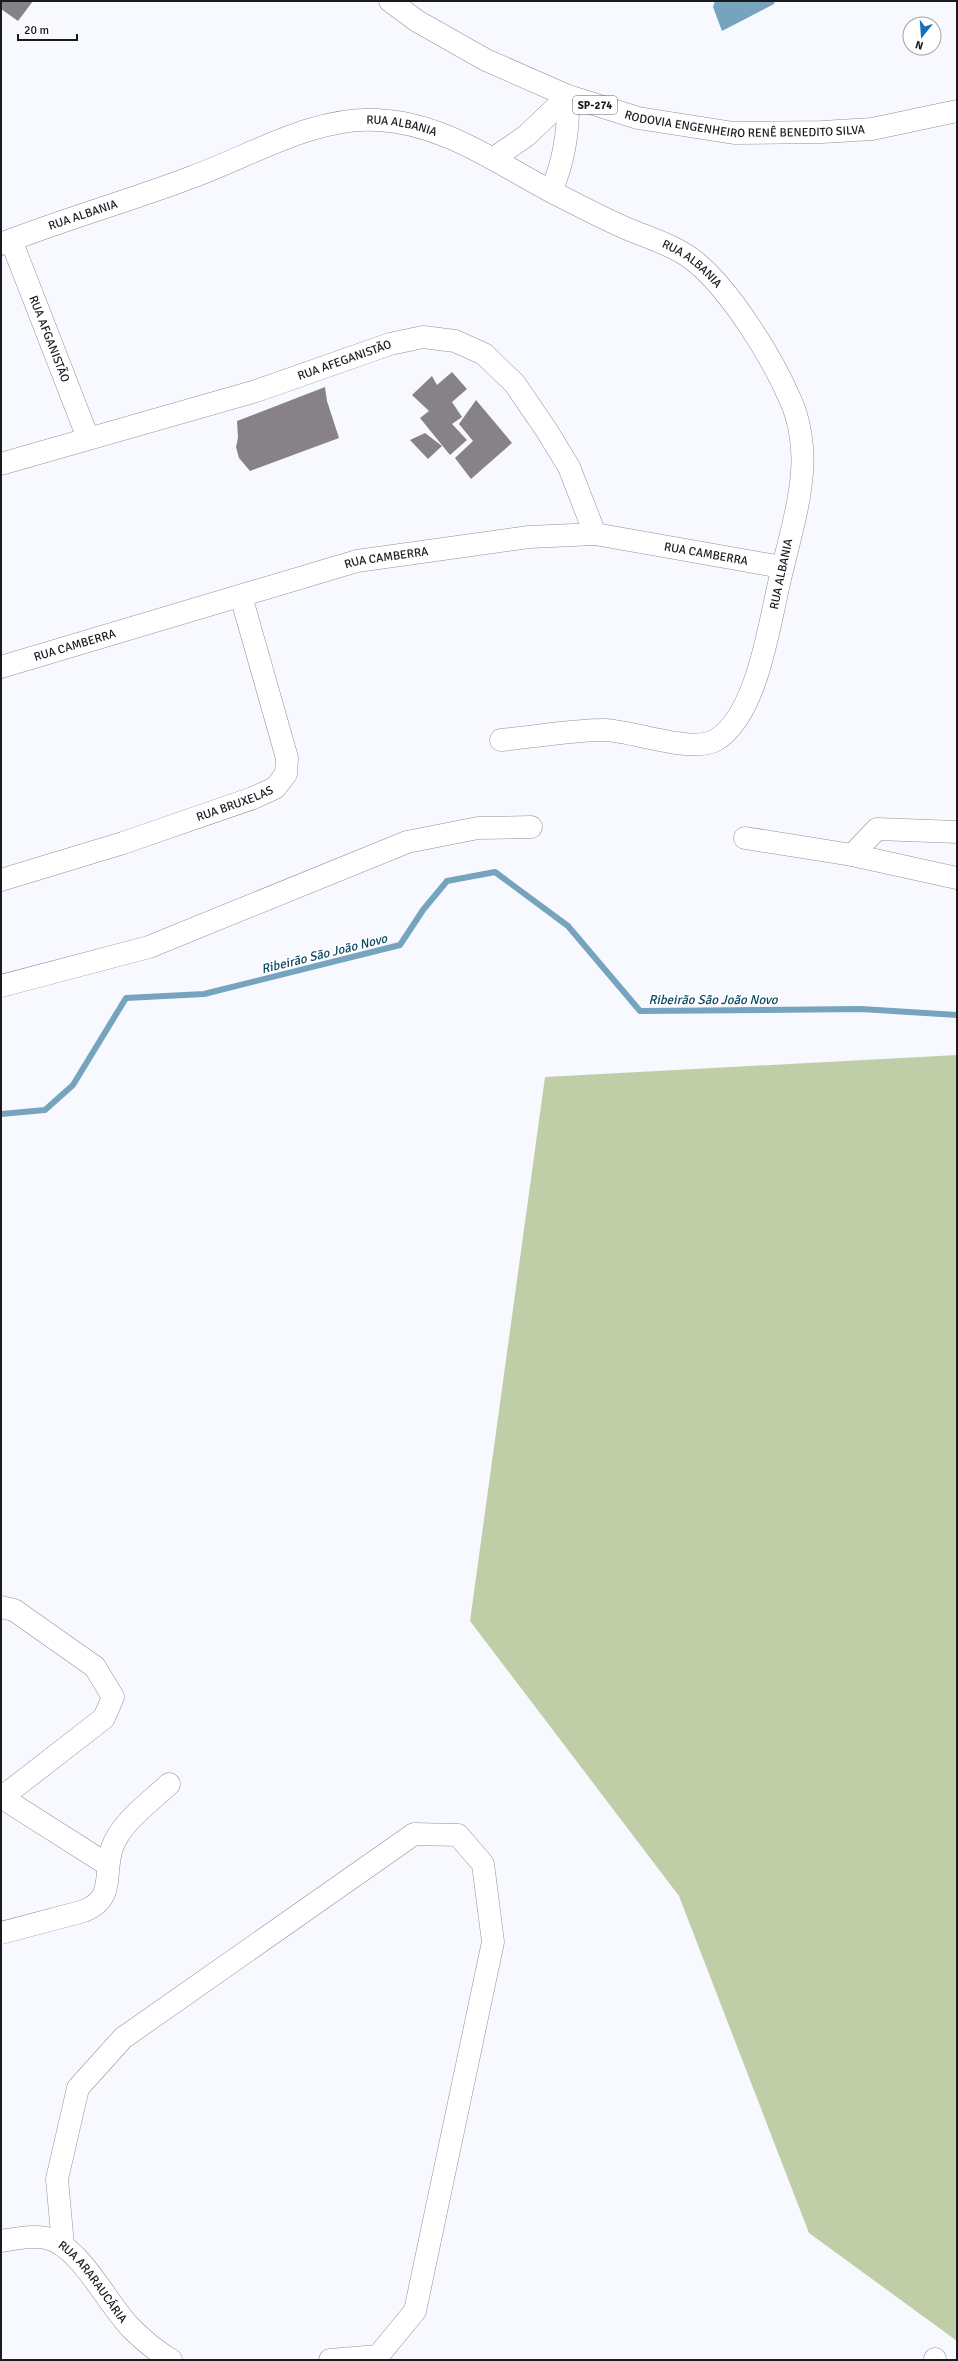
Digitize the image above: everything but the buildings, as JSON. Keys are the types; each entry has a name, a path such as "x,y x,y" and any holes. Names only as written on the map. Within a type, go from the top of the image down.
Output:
{"street":[{"name":"RODOVIA ENGENHEIRO RENÊ BENEDITO SILVA","path":"390,1 417,21 486,60 568,96 638,118 734,133 872,129 957,111"},
{"path":"494,158 526,136 568,96"},
{"path":"551,191 559,175 567,139 568,96"},
{"name":"RUA ALBANIA","path":"6,242 190,178 287,138 351,119 382,120 417,126 449,136 494,158 551,191 624,228 660,241 696,262 719,287 746,322 772,363 792,401 800,434 802,471 761,662 748,697 732,724 715,740 698,745 607,730 501,740"},
{"name":"RUA AFGANISTÃO","path":"6,242 88,438"},
{"name":"RUA AFEGANISTÃO","path":"1,464 256,391 390,344 423,337 455,341 484,354 515,384 569,467 595,534"},
{"name":"RUA CAMBERRA","path":"1,667 357,561 529,537 595,534 782,567"},
{"name":"RUA BRUXELAS","path":"1,880 43,869 196,819 275,788 286,774 287,758 241,596"},
{"path":"1,986 149,946 407,842 478,828 531,827"},
{"path":"852,855 877,829 957,832"},
{"path":"745,838 852,855 957,878"},
{"path":"1,1607 14,1610 95,1667 113,1698 104,1718 1,1797 108,1866"},
{"path":"1,1932 84,1911 97,1906 105,1896 108,1866 117,1836 128,1822 169,1784"},
{"path":"63,2245 57,2179 78,2088 123,2038 414,1834 458,1834 483,1864 493,1942 415,2310 378,2356 330,2360"},
{"name":"RUA ARARAUCÁRIA","path":"1,2242 22,2237 47,2238 63,2245 76,2258 130,2327 155,2350 171,2360"}],"green space":[{"path":"957,1055 957,2341 809,2233 679,1896 470,1621 545,1077"}],"water":[{"path":"715,1 775,1 774,4 722,31 713,7"}],"waterway":[{"name":"Ribeirão São João Novo","path":"1,1114 45,1110 73,1085 126,998 204,994 400,945 423,910 447,881 495,872 568,926 640,1011 861,1009 957,1015"}]}
